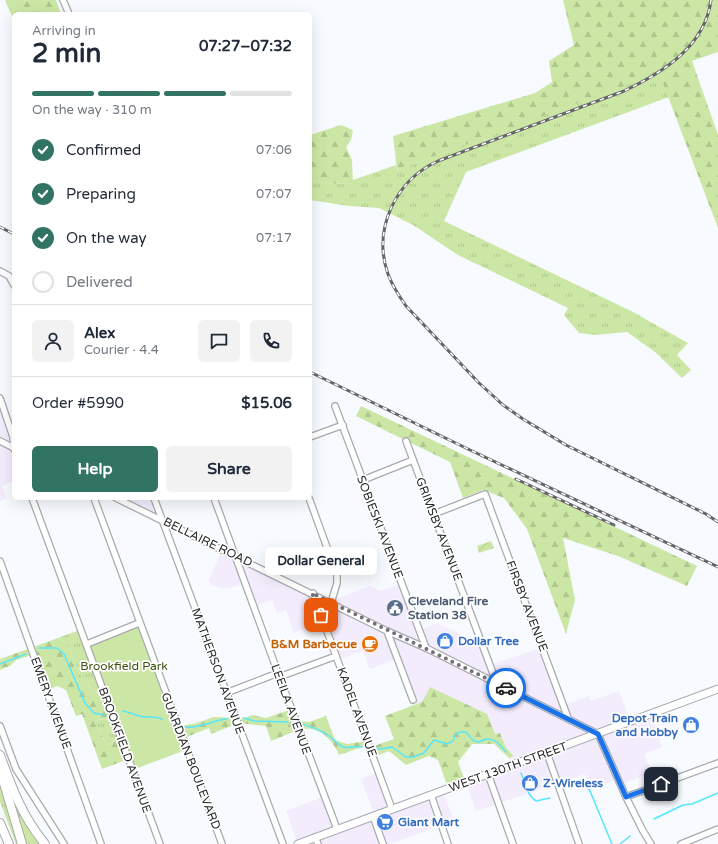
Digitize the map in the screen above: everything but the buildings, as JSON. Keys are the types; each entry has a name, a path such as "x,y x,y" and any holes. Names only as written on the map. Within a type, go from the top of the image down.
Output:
{"highway":[{"path":"0,755 16,799 29,822 45,844"},
{"path":"0,770 22,844"},
{"path":"0,823 8,844"}],"main road":[{"name":"WEST 130TH STREET","path":"298,844 316,841 337,829 392,808 718,689"}],"street":[{"path":"63,0 68,12"},
{"path":"0,271 9,276 12,281"},
{"path":"0,398 12,434"},
{"name":"SOBIESKI AVENUE","path":"335,406 426,648"},
{"path":"312,436 342,425"},
{"path":"0,441 12,447"},
{"name":"GRIMSBY AVENUE","path":"406,442 497,684"},
{"path":"363,480 413,460"},
{"name":"FIRSBY AVENUE","path":"434,514 485,494 568,718"},
{"name":"BROOKFIELD AVENUE","path":"33,500 160,844"},
{"name":"GUARDIAN BOULEVARD","path":"95,500 139,624 222,844"},
{"name":"BELLAIRE ROAD","path":"120,500 387,631 426,648 598,734"},
{"name":"MATHERSON AVENUE","path":"155,500 283,844"},
{"name":"LEEILA AVENUE","path":"215,500 337,829"},
{"path":"310,500 337,575 337,583 331,603"},
{"name":"EMERY AVENUE","path":"0,561 101,844"},
{"name":"KADEL AVENUE","path":"312,593 392,808"},
{"path":"86,644 139,624"},
{"path":"387,631 414,700"},
{"path":"226,693 336,656"},
{"path":"0,726 16,769 64,844"},
{"path":"598,734 626,797 651,844"},
{"path":"547,752 579,844"},
{"path":"626,797 718,763"},
{"path":"488,774 513,844"},
{"path":"431,795 448,844"},
{"path":"373,816 383,844"},
{"path":"681,844 718,829"}],"shaded area":[{"path":"0,411 10,442 0,436"},
{"path":"0,444 12,450 12,482 2,486 7,498 0,501"},
{"path":"129,500 151,500 156,513"},
{"path":"223,548 333,602 334,600 370,586 381,591 403,583 420,630 437,623 474,641 481,638 491,665 543,647 565,705 589,696 591,701 619,691 630,720 650,712 662,747 644,754 651,773 619,785 617,779 591,789 585,774 476,811 464,778 510,762 509,758 514,756 506,748 500,733 495,734 430,688 423,702 414,705 396,659 370,669 363,651 337,660 323,622 294,633 286,610 277,613 272,600 253,607 244,584 229,588 220,588 208,582"},
{"path":"377,773 392,810 443,792 454,821 390,844 298,844 286,811 325,796 338,827 374,813 361,779"}],"green space":[{"path":"5,0 56,0 60,12 12,12 12,16"},
{"path":"563,0 718,0 718,52 692,61 718,135 718,228 659,73 397,170 393,136 535,93 552,82 549,61 574,45"},
{"path":"659,72 669,97 466,172 444,221 631,311 688,343 677,355 691,370 682,378 655,352 627,332 595,335 579,333 564,315 568,308 458,255 413,225 379,208 349,206 312,200 312,180 327,184 353,183 353,180 396,165 397,170"},
{"path":"341,125 353,130 351,140 346,147 352,160 353,183 326,184 312,180 312,134"},
{"path":"361,406 697,566 687,586 618,556 563,538 575,600 566,634 527,529 504,498 483,490 463,498 450,462 356,416"},
{"path":"491,541 494,548 479,553 477,546"},
{"name":"Brookfield Park","path":"138,627 183,751 135,769 89,645"},
{"path":"77,631 102,696 93,692 81,677 68,644 58,638"},
{"path":"58,638 68,644 81,677 93,692 102,696 110,718 105,720 97,719 97,726 107,745 118,740 126,760 102,769 82,714 76,716 66,690 57,686 48,690 35,654 16,660 10,666 0,670 0,659"},
{"path":"430,687 487,714 495,734 500,733 506,748 514,756 509,758 494,744 472,744 458,762 464,778 447,785 438,760 429,756 406,765 389,751 374,757 371,747 394,739 385,716 422,702"},
{"path":"289,710 293,720 309,722 326,716 335,740 347,744 366,741 368,745 339,755 330,740 321,732 316,730 304,729 271,741 266,726 239,723 211,734 209,728 184,738 180,726 197,723 213,717 245,718 252,715 266,718"},
{"path":"110,718 118,740 107,745 97,726 97,719 105,720"},
{"path":"5,774 42,844 25,844"},
{"path":"0,779 19,844 16,844 0,802"}],"waterway":[{"path":"39,648 57,648 64,654 85,703 94,713 104,715"},
{"path":"0,664 26,654"},
{"path":"123,711 142,717 162,719"},
{"path":"244,718 254,721 288,722"},
{"path":"184,727 195,727 227,719"},
{"path":"302,724 325,733 343,747 362,747"},
{"path":"376,748 380,749 392,747 406,757 413,757 424,753 434,740 447,744 453,741 456,734 464,732 477,742 486,739 495,741 506,752"},
{"path":"521,773 530,796 536,801 550,798"},
{"path":"567,783 583,779 590,791 612,844"},
{"path":"654,819 683,805 692,804 718,793"},
{"path":"620,844 630,836"}],"railway":[{"path":"711,0 707,16 700,31 691,44 668,66 639,84 438,161 423,169 410,180 391,208 386,223 383,240 384,257 388,274 406,306 478,382 503,405 566,445 706,514 718,522"},
{"path":"0,227 12,233"},
{"path":"312,373 470,450 718,567"},
{"path":"516,479 614,525"}],"way so far":[{"path":"321,615 312,593 506,688"}],"place":[{"name":"Cleveland Fire Station 38","path":"395,608"},
{"name":"Dollar General","path":"321,615"},
{"name":"Dollar Tree","path":"445,641"},
{"name":"B&M Barbecue","path":"370,644"},
{"name":"Depot Train and Hobby","path":"691,725"},
{"name":"Z-Wireless","path":"530,783"},
{"name":"Giant Mart","path":"385,822"}],"route":[{"path":"506,688 598,734 626,797 661,784"}]}
